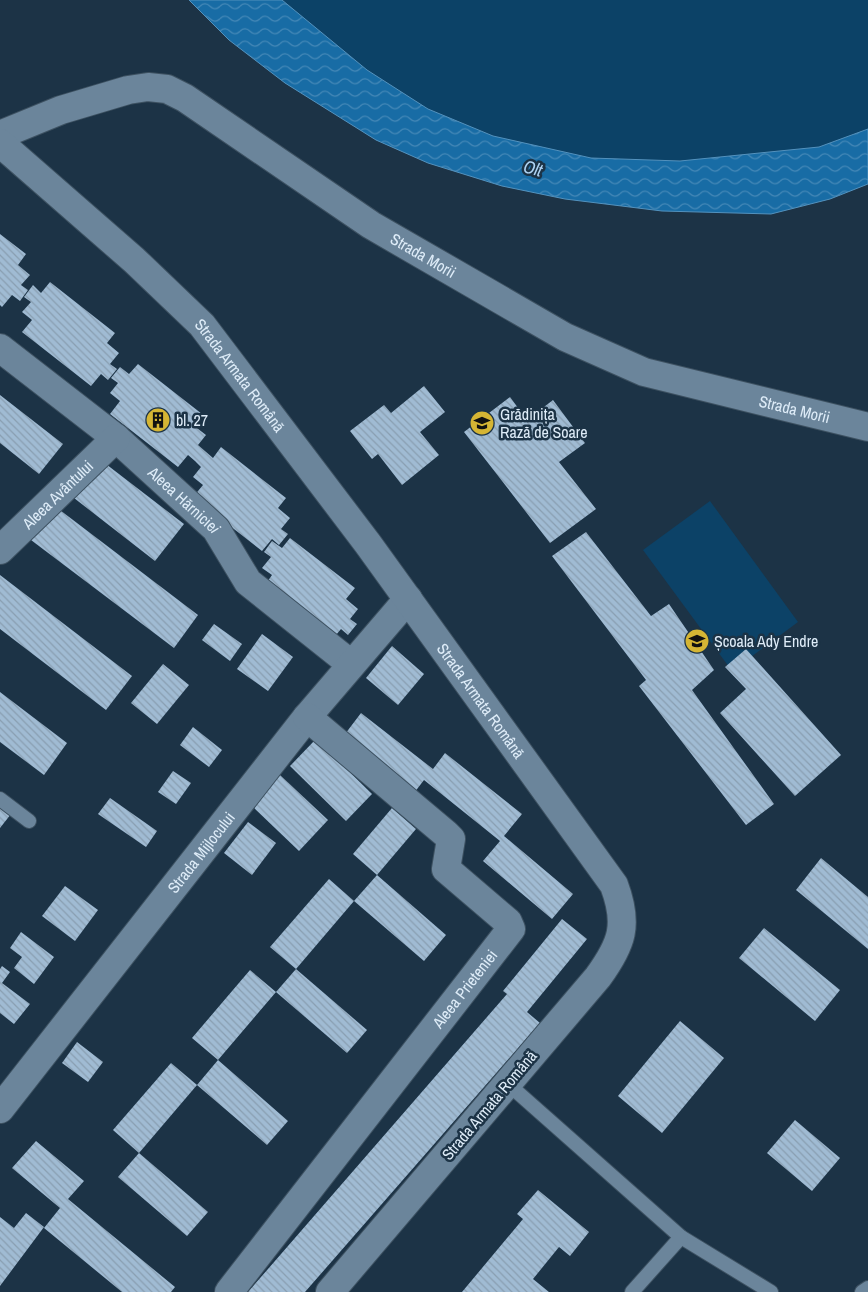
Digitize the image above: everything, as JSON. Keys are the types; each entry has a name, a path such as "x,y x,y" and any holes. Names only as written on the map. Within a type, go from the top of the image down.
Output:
{"street":[{"name":"Strada Morii","path":"0,135 61,110 128,90 148,87 167,89 185,98 371,226 565,337 644,372 868,427"},
{"name":"Strada Armata Română","path":"0,143 134,260 202,325 408,599 614,885 623,916 621,936 614,955 598,977 330,1292"},
{"name":"Aleea Hărniciei","path":"0,348 116,438 216,529 248,582 352,664"},
{"name":"Aleea Avântului","path":"0,550 116,438"},
{"name":"Strada Mijlocului","path":"0,1109 307,717 408,599"},
{"name":"Aleea Prieteniei","path":"229,1292 511,930 508,922 446,869 452,839 307,717"}],"lane":[{"path":"0,800 29,821"},
{"path":"508,1083 681,1237 771,1292"},
{"path":"632,1292 681,1237"},
{"path":"862,1292 868,1288"}],"shaded area":[{"path":"282,0 868,0 868,129 819,147 680,161 591,158 493,136 428,109 367,70"},
{"path":"710,501 798,622 732,671 643,550"}],"water":[{"name":"Olt","path":"189,0 282,0 367,70 428,109 493,136 591,158 680,161 819,147 868,129 868,184 830,199 771,214 662,211 565,199 502,186 428,163 376,140 285,83 229,40"}],"building":[{"path":"0,234 26,254 18,265 30,275 21,285 28,290 20,301 12,295 2,307 0,305"},
{"path":"50,282 115,333 107,343 119,353 110,364 117,369 108,380 101,374 91,386 22,332 32,320 22,312 31,302 24,297 33,285 41,293"},
{"path":"138,364 202,414 193,425 206,435 198,445 213,458 221,447 286,498 278,508 290,518 281,529 288,534 279,545 272,539 262,551 193,497 203,485 193,477 201,467 188,455 178,467 110,414 120,401 110,393 118,383 111,378 120,367 129,374"},
{"path":"424,386 445,412 420,432 439,455 402,485 378,454 372,459 350,431 384,405 391,413"},
{"path":"0,395 63,444 39,474 0,443"},
{"path":"510,397 527,420 553,400 585,443 559,462 596,509 550,543 464,432"},
{"path":"102,461 184,524 155,561 74,498"},
{"path":"52,504 198,615 174,648 27,537"},
{"path":"586,532 651,616 669,604 714,670 692,690 774,804 746,825 639,686 646,680 552,556"},
{"path":"290,538 355,588 346,599 358,609 350,619 357,624 348,635 341,629 331,641 263,588 272,575 262,568 271,557 264,552 272,541 282,548"},
{"path":"0,575 132,676 106,710 0,629"},
{"path":"214,624 242,644 230,661 202,640"},
{"path":"262,634 293,657 268,691 237,669"},
{"path":"392,646 424,674 398,705 366,678"},
{"path":"746,649 841,755 795,796 720,713 746,689 725,667"},
{"path":"163,664 189,685 157,724 131,703"},
{"path":"0,692 67,743 44,775 0,742"},
{"path":"361,713 433,769 445,753 522,814 504,836 573,894 552,919 483,861 500,841 424,780 411,797 339,742"},
{"path":"193,727 222,750 209,767 180,745"},
{"path":"316,739 372,794 346,821 290,766"},
{"path":"173,771 191,783 176,804 158,792"},
{"path":"280,775 328,820 299,851 252,806"},
{"path":"110,798 157,831 146,847 98,814"},
{"path":"0,806 11,814 0,828"},
{"path":"392,808 416,829 377,875 353,854"},
{"path":"248,822 276,843 252,875 224,853"},
{"path":"821,858 868,897 868,949 796,890"},
{"path":"377,875 446,935 424,961 354,901"},
{"path":"329,879 354,901 296,969 270,947"},
{"path":"65,886 98,910 75,941 42,916"},
{"path":"562,919 587,939 527,1012 540,1023 305,1292 248,1292 507,994 503,991"},
{"path":"764,928 840,990 815,1021 739,958"},
{"path":"21,932 54,957 34,984 14,968 22,957 10,948"},
{"path":"2,966 10,972 2,983 30,1004 14,1024 0,1013 0,969"},
{"path":"296,969 367,1030 347,1053 276,992"},
{"path":"250,970 276,992 218,1060 192,1038"},
{"path":"680,1021 724,1058 662,1133 618,1096"},
{"path":"77,1042 103,1062 88,1082 62,1063"},
{"path":"218,1060 288,1121 267,1145 197,1085"},
{"path":"171,1063 197,1085 139,1153 113,1130"},
{"path":"795,1120 840,1158 812,1191 767,1153"},
{"path":"36,1141 84,1181 68,1199 175,1287 171,1292 122,1292 44,1228 60,1208 12,1168"},
{"path":"139,1153 208,1212 187,1236 118,1177"},
{"path":"538,1190 589,1232 570,1256 559,1247 533,1279 549,1292 462,1292 523,1219 517,1214"},
{"path":"26,1213 44,1227 0,1286 0,1217 14,1228"}],"place":[{"name":"bl. 27","path":"158,420"},
{"name":"Grădinița Rază de Soare","path":"482,423"},
{"name":"Școala Ady Endre","path":"697,641"}]}
